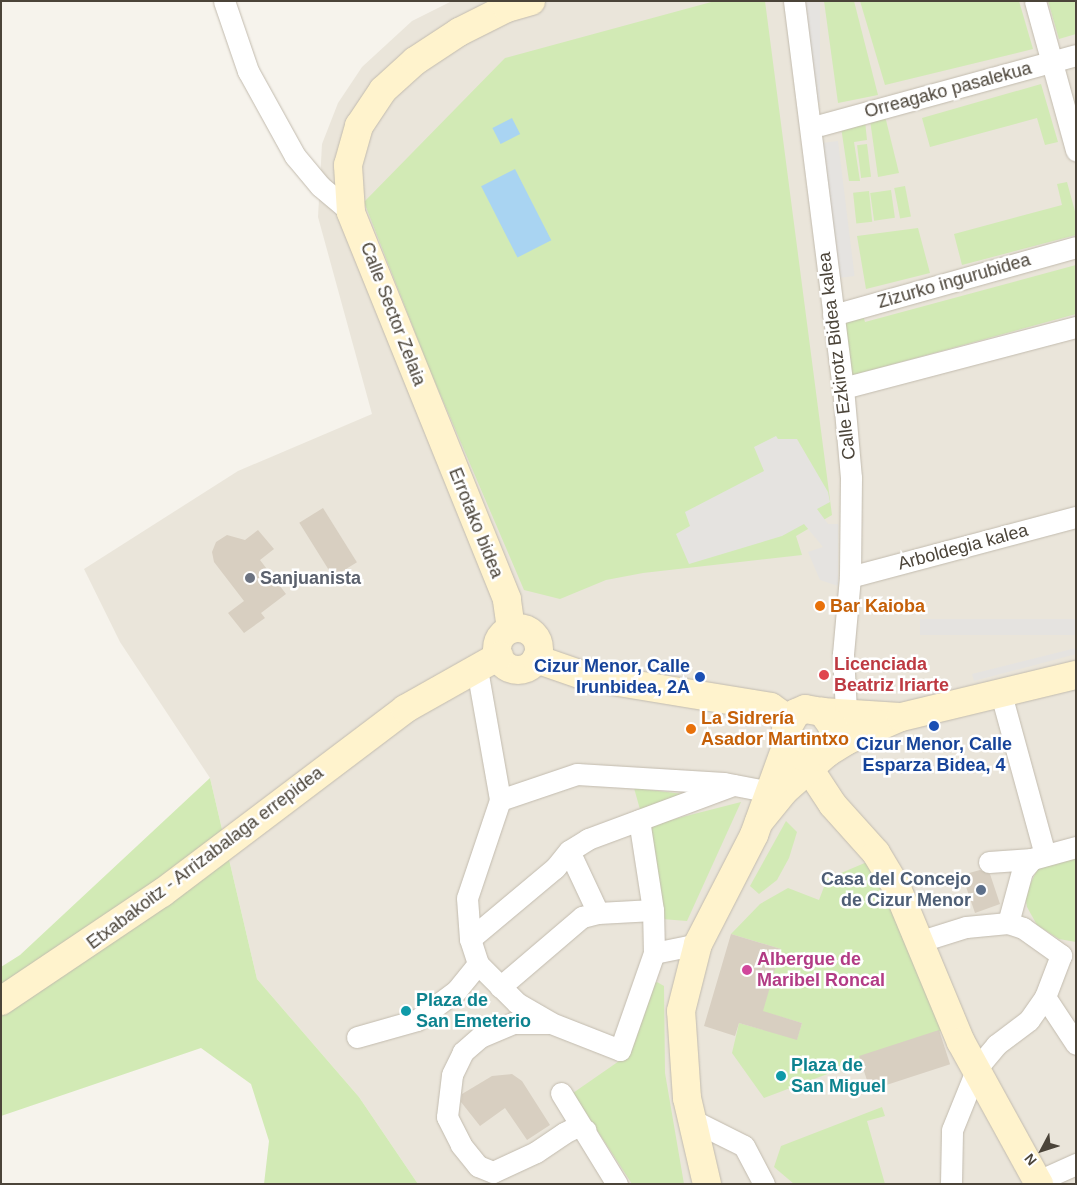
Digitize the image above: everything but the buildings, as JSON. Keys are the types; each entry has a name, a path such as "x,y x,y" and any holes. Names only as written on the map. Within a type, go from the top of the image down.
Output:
{"street":[{"path":"224,1 248,71 295,156 320,186 351,212"},
{"name":"Calle Sector Zelaia","path":"434,418 351,212 348,165 360,126 383,90 415,61 459,32 507,8 532,1"},
{"name":"Calle Ezkirotz Bidea kalea","path":"794,1 833,315 844,388 851,478 850,578 843,654 834,712"},
{"path":"1035,1 1076,150"},
{"name":"Orreagako pasalekua","path":"820,125 1076,55"},
{"name":"Zizurko ingurubidea","path":"833,315 1076,247"},
{"path":"844,388 1076,327"},
{"name":"Errotako bidea","path":"434,418 507,599 511,629"},
{"name":"Arboldegia kalea","path":"850,578 1076,517"},
{"path":"488,662 518,670 536,659 539,650 535,636 522,628 511,629 501,637 488,662 500,800 467,898 470,939 478,964 517,1003 551,1023 620,1050 654,953 653,910 639,820"},
{"path":"536,659 588,677 684,690 771,707 789,731 802,756 818,760 902,717 1076,674"},
{"name":"Etxabakoitz - Arrizabalaga errepidea","path":"1,1001 162,893 405,708 488,662"},
{"path":"1001,694 1039,857"},
{"path":"707,1184 687,1098 680,1011 698,944 759,822 771,792 789,731 805,709 902,717"},
{"path":"759,822 832,743 834,712"},
{"path":"818,760 833,805 876,853 896,886 918,942 976,1068 1038,1183 1076,1164"},
{"path":"500,800 577,774 628,774 733,785 771,792"},
{"path":"470,939 555,868 569,851 588,839 733,785"},
{"path":"989,862 1039,857 1076,847"},
{"path":"569,851 598,912"},
{"path":"1008,923 1022,871 1039,857"},
{"path":"500,987 582,918 598,912 653,910"},
{"path":"918,942 966,927 1008,923 1023,928 1068,954 1045,997 1029,1020 996,1045 976,1068 952,1130 951,1184"},
{"path":"654,953 698,944"},
{"path":"357,1036 417,1020 456,991 478,964"},
{"path":"1045,997 1076,1044"},
{"path":"551,1023 513,1023 480,1037 469,1047 452,1075 447,1118 460,1145 478,1166 493,1172 536,1152 564,1132 576,1127 586,1130"},
{"path":"561,1093 586,1130 617,1184"},
{"path":"692,1120 744,1146 764,1184"}],"shaded area":[{"path":"452,1 1076,1 1076,1184 418,1184 359,1097 257,979 210,778 120,642 84,569 238,471 372,414 318,217 322,144 338,103 362,67 412,21"},
{"path":"804,1 820,1 820,102 804,102"},
{"path":"838,141 855,276 839,278 822,143"},
{"path":"776,436 778,439 797,439 828,492 830,502 817,509 828,524 838,524 838,586 820,580 808,552 823,547 804,524 782,536 689,564 676,534 690,526 685,512 764,471 754,447"},
{"path":"920,619 1076,619 1076,635 920,635"},
{"path":"1076,648 1076,654 974,681 972,674"}],"green space":[{"path":"715,1 765,1 832,515 796,536 802,555 643,573 606,580 560,599 524,590 429,368 364,202 505,58"},
{"path":"824,1 854,1 878,95 838,103"},
{"path":"860,1 1019,1 1033,49 885,85"},
{"path":"1048,1 1076,1 1076,34 1059,39"},
{"path":"1041,84 1058,142 1045,145 1037,118 930,147 922,118"},
{"path":"885,116 899,173 878,177 870,120"},
{"path":"865,121 867,140 854,142 860,181 849,181 841,127"},
{"path":"867,144 871,177 861,178 857,145"},
{"path":"1067,182 1076,215 1076,235 962,265 954,234 1062,205 1057,184"},
{"path":"905,186 911,216 900,219 894,188"},
{"path":"891,190 895,218 874,221 870,193"},
{"path":"869,191 872,222 856,224 853,193"},
{"path":"918,228 930,273 866,289 857,236"},
{"path":"1076,265 1076,314 850,376 845,321 863,315 865,322"},
{"path":"210,778 257,979 359,1097 418,1184 264,1184 269,1141 251,1084 201,1048 1,1116 1,967 20,955"},
{"path":"634,788 691,795 641,813"},
{"path":"741,802 687,921 662,919 651,825"},
{"path":"786,821 797,832 789,858 777,880 759,894 750,886"},
{"path":"1076,853 1076,942 1059,939 1037,925 1027,907 1025,895 1039,866"},
{"path":"867,862 949,1028 764,1098 732,1053 739,1023 797,1039 802,1023 757,1010 768,992 781,949 731,934 760,904 788,888 819,900 827,879"},
{"path":"657,982 664,986 665,1073 684,1184 632,1184 573,1093 622,1059 650,985"},
{"path":"882,1107 885,1116 867,1121 885,1184 794,1184 774,1167 781,1146"}],"water":[{"path":"512,118 520,134 501,144 492,128"},
{"path":"515,169 551,240 517,258 481,186"}],"place":[{"name":"Sanjuanista","path":"250,578"},
{"name":"Bar Kaioba","path":"820,606"},
{"name":"Licenciada Beatriz Iriarte","path":"824,675"},
{"name":"Cizur Menor, Calle Irunbidea, 2A","path":"700,677"},
{"name":"Cizur Menor, Calle Esparza Bidea, 4","path":"934,726"},
{"name":"La Sidrería Asador Martintxo","path":"691,729"},
{"name":"Casa del Concejo de Cizur Menor","path":"981,890"},
{"name":"Albergue de Maribel Roncal","path":"747,970"},
{"name":"Plaza de San Emeterio","path":"406,1011"},
{"name":"Plaza de San Miguel","path":"781,1076"}]}
